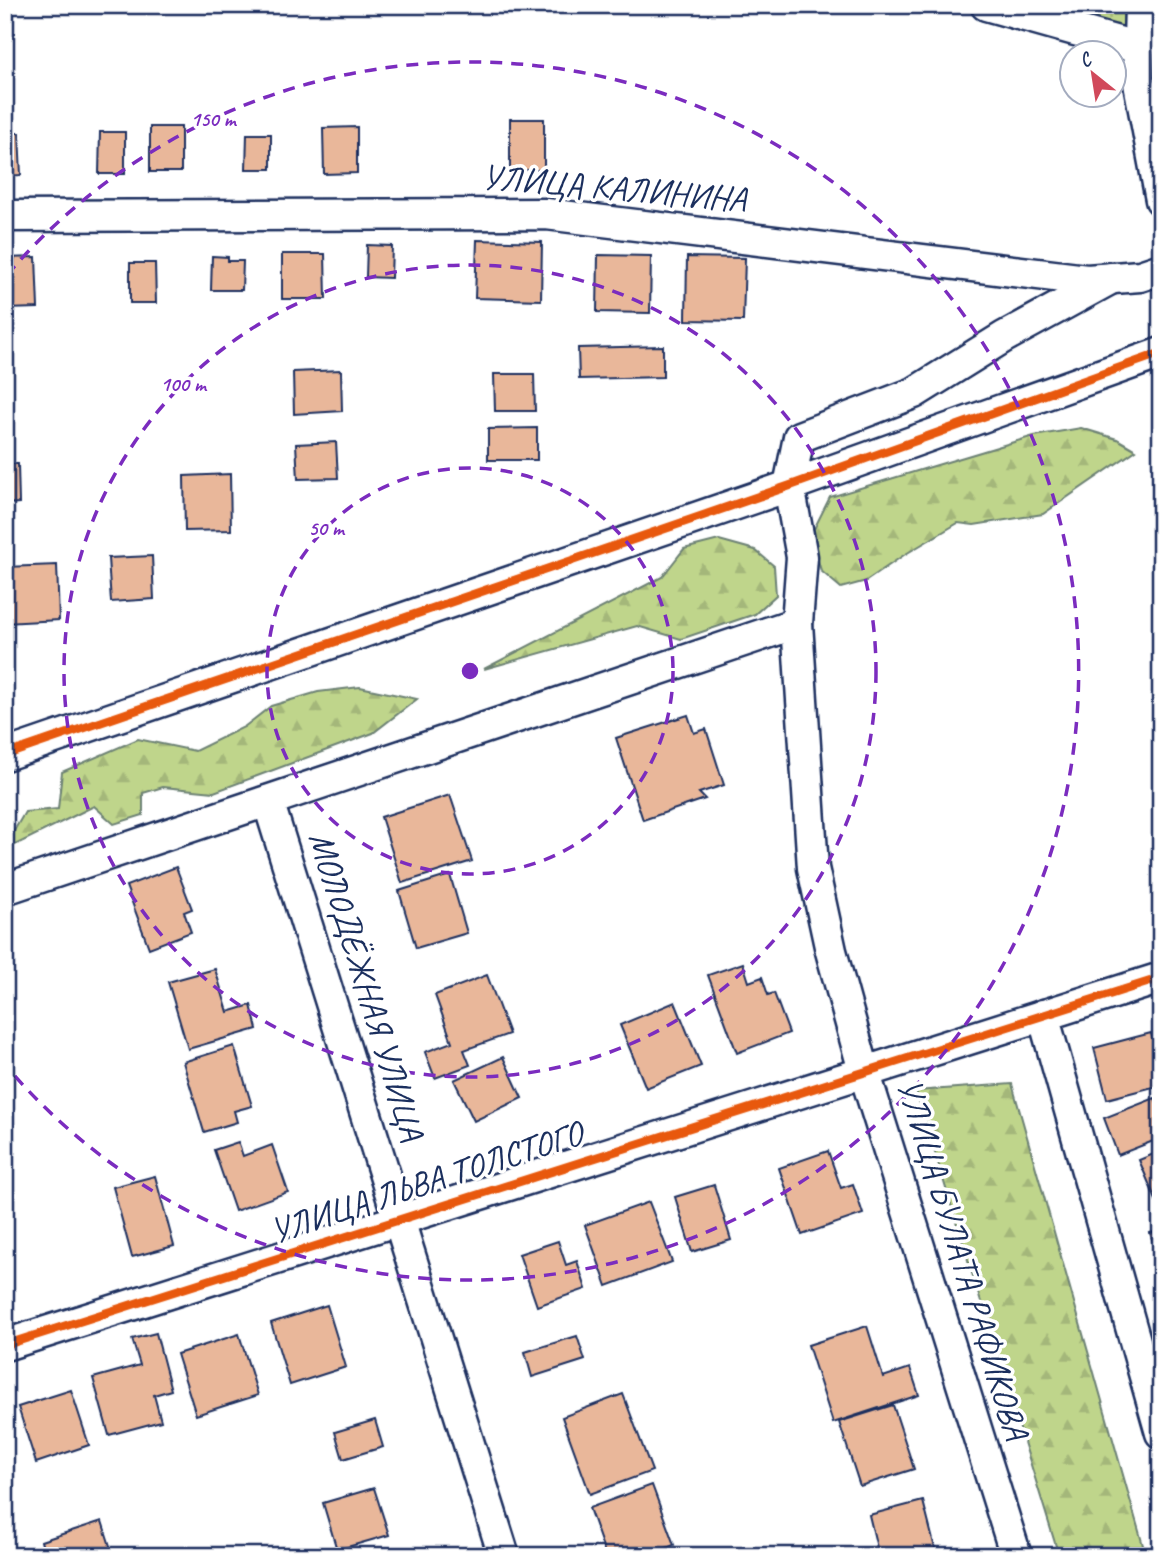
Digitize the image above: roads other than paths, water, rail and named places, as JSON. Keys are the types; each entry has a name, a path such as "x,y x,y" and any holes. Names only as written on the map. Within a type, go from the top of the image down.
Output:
{"street":[{"path":"986,5 1139,48"},
{"path":"1140,5 1138,78 1161,200"},
{"name":"УЛИЦА КАЛИНИНА","path":"5,216 546,214 1099,279"},
{"path":"789,486 799,437 914,393 1099,279 1140,276 1161,270"},
{"path":"5,755 789,486 1161,353"},
{"name":"УЛИЦА БУЛАТА РАФИКОВА","path":"789,486 802,557 797,623 813,868 831,951 864,1071 1016,1556"},
{"path":"5,889 797,623"},
{"name":"МОЛОДЁЖНАЯ УЛИЦА","path":"268,801 505,1556"},
{"name":"УЛИЦА ЛЬВА ТОЛСТОГО","path":"5,1345 1161,978"},
{"path":"1043,1015 1161,1433"}]}
